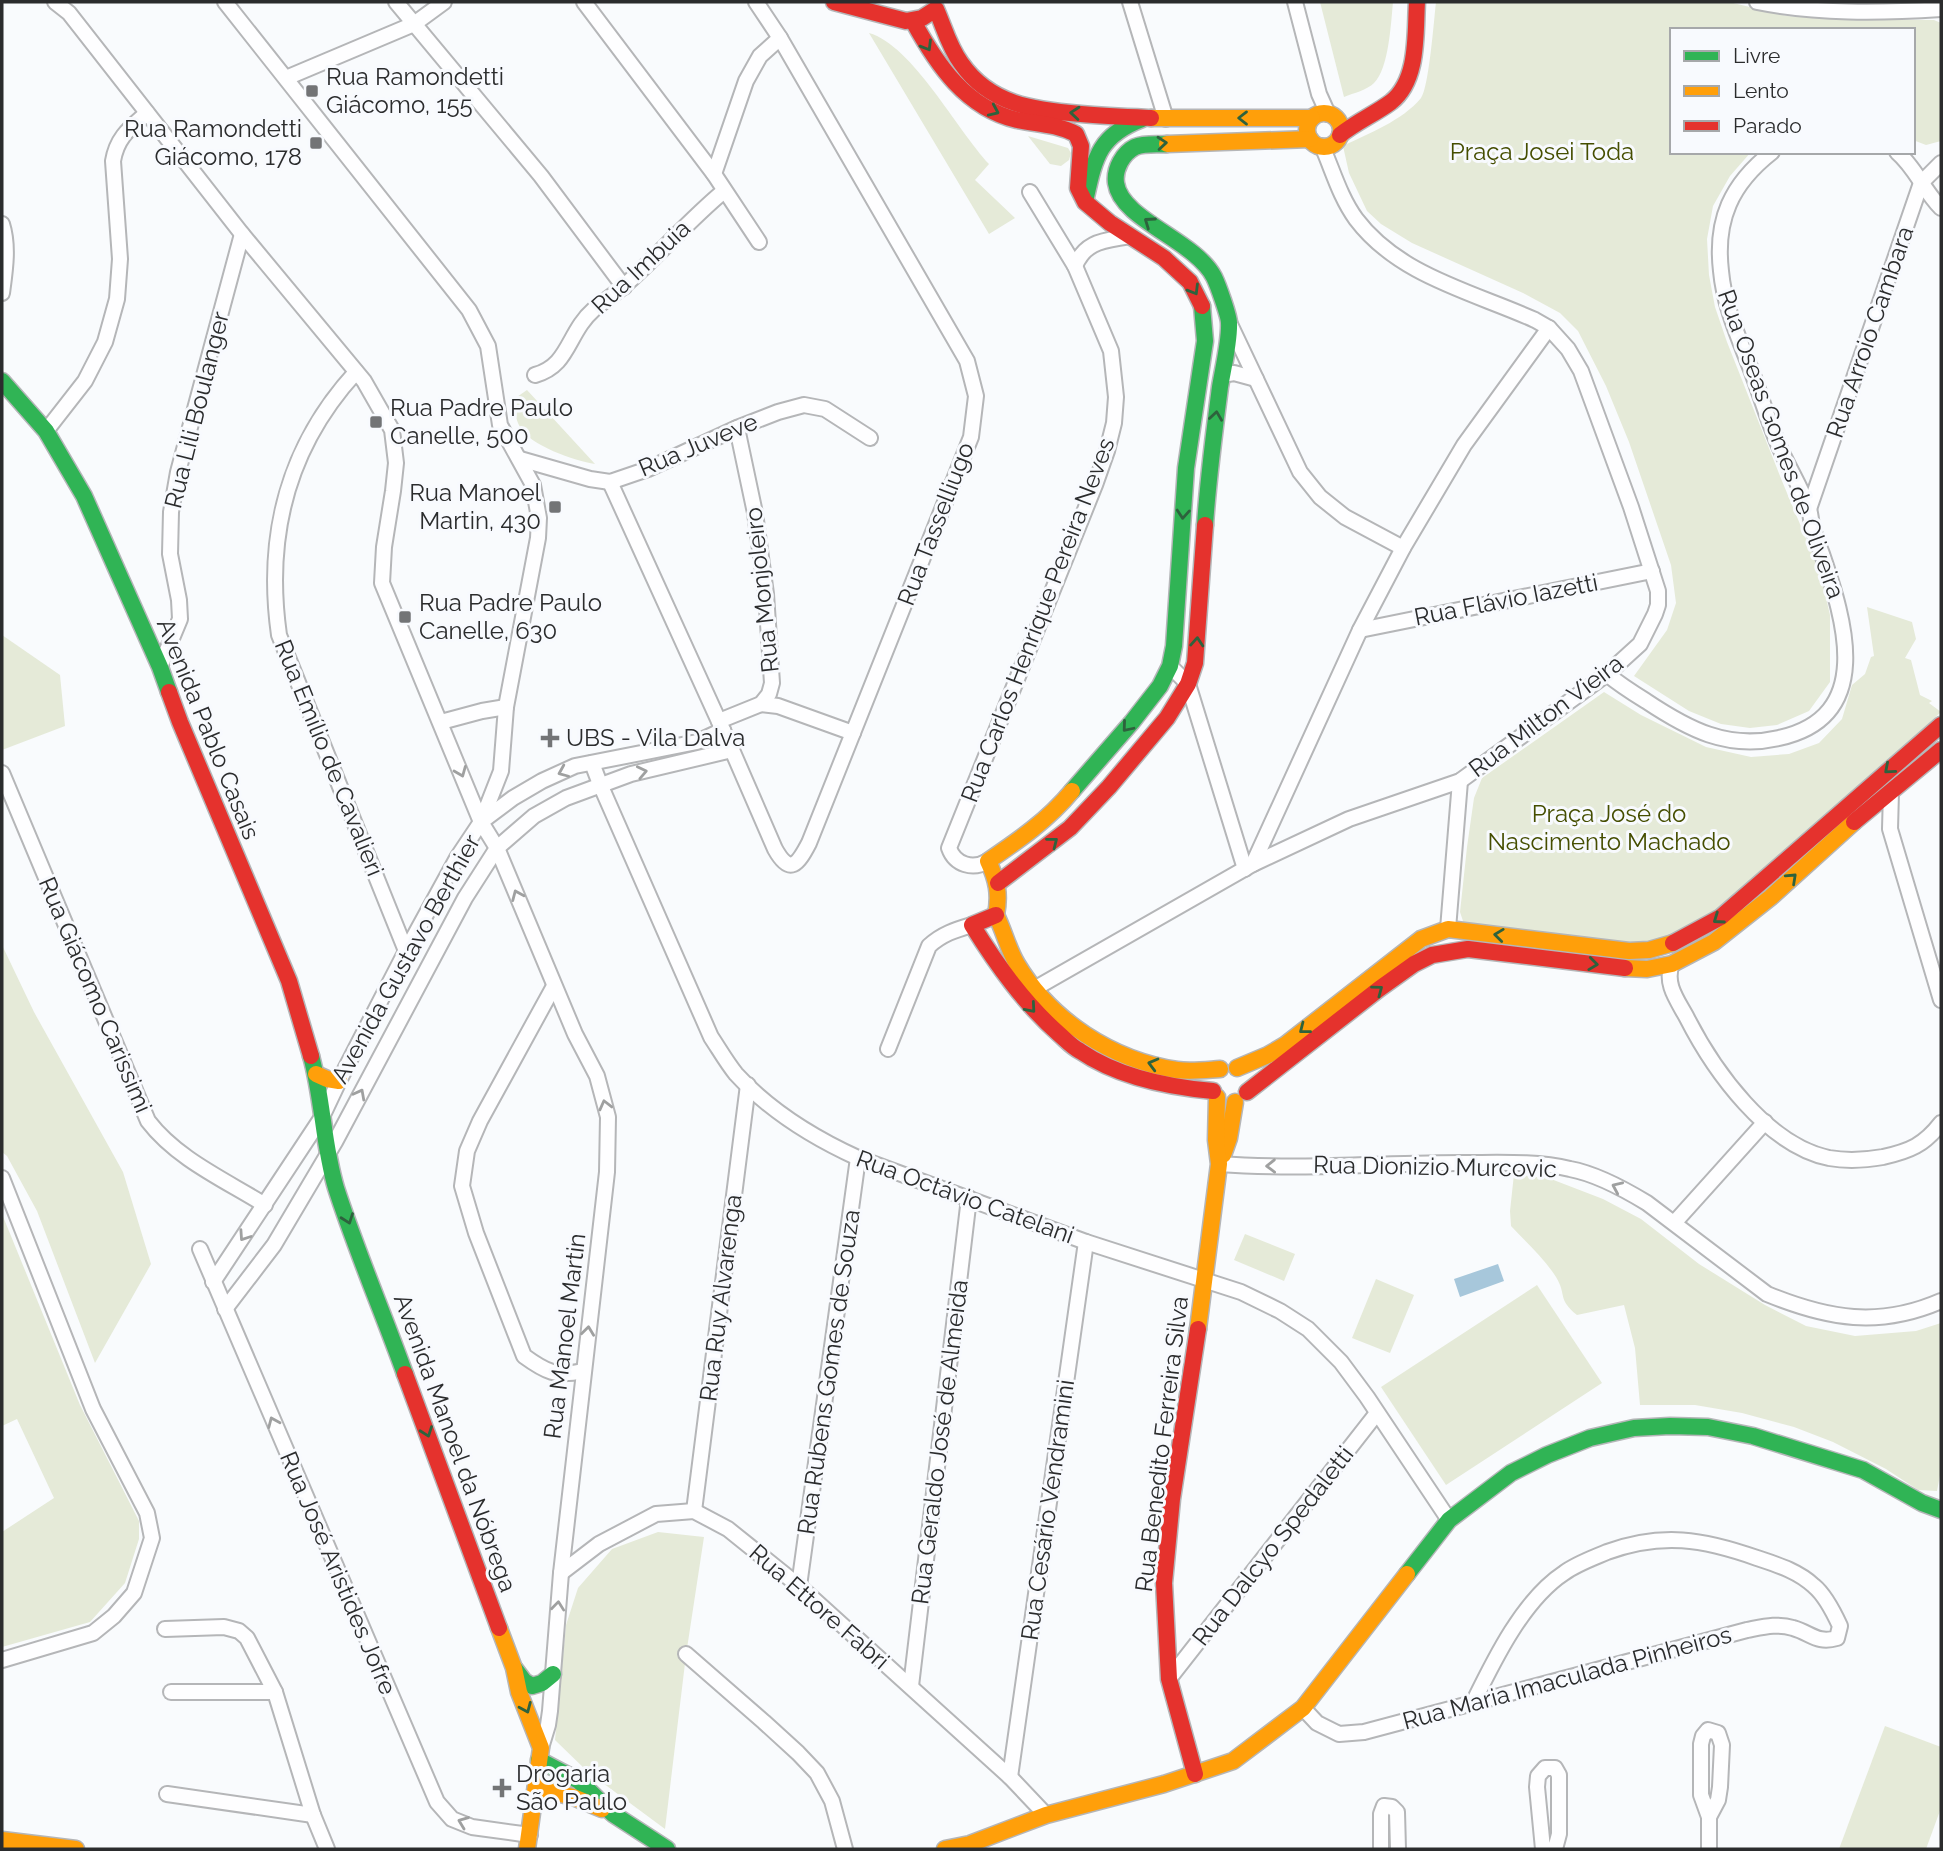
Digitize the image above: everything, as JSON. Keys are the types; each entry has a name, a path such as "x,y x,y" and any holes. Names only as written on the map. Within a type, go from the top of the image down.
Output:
{"street":[{"name":"Rua Manoel Martin","path":"55,2 69,13 242,234 364,381 392,430 396,463 384,547 382,583 481,822 497,848 575,1034 597,1076 608,1117 607,1172 561,1573 548,1724 540,1754 528,1842"},
{"path":"225,2 469,310 488,345 500,425 533,485 539,518 538,538 506,707 501,771 481,822"},
{"path":"396,2 541,176 624,287"},
{"path":"286,78 414,24 444,2"},
{"path":"584,2 714,174 759,242"},
{"name":"Rua Tasselliugo","path":"732,750 775,849 786,864 794,864 800,860 809,843 971,437 976,396 967,361 780,38 756,2"},
{"path":"834,2 913,21 925,16 936,6 958,60 966,70 1011,103 1033,109 1325,133"},
{"path":"1130,2 1166,119"},
{"name":"Rua Milton Vieira","path":"1034,989 1249,867 1349,820 1460,781 1607,674 1640,644 1658,605 1658,591 1652,571 1607,439 1581,372 1568,349 1549,328 1514,310 1410,267 1380,245 1350,210 1332,173 1319,94 1295,2"},
{"path":"1403,548 1345,517 1321,497 1300,472 1229,322 1214,277 1188,248 1123,201 1116,182 1121,161 1136,147 1325,133 1367,117 1397,97 1404,89 1411,67 1417,2"},
{"path":"1757,2 1819,10 1891,12 1941,9"},
{"path":"913,21 941,70 978,104 1013,119 1063,128 1076,134 1081,146 1078,188 1085,202 1099,215 1164,258 1190,282 1202,305 1205,341 1186,468 1174,646 1170,666 1160,686 1132,722 1058,808 1037,827 988,861 998,883 996,915 1008,946 1034,989 1056,1011 1080,1031 1118,1053 1150,1064 1179,1070 1232,1066 1237,1068 1247,1078 1241,1097"},
{"path":"714,174 746,81 760,55 780,38"},
{"path":"941,70 958,60"},
{"path":"46,431 85,381 105,342 117,299 120,259 113,161 115,148 124,134 147,113"},
{"path":"1085,202 1095,162 1105,143 1117,131 1143,118"},
{"name":"Rua Oseas Gomes de Oliveira","path":"1607,674 1693,729 1731,740 1763,742 1802,732 1830,709 1839,695 1846,658 1839,606 1809,509 1774,432 1727,304 1721,274 1720,230 1725,211 1754,168 1771,154"},
{"path":"1899,154 1941,208"},
{"name":"Rua Arroio Cambara","path":"1809,509 1921,183 1941,163"},
{"path":"1085,202 1116,182"},
{"name":"Rua Imbuia","path":"535,375 548,371 561,358 593,309 624,287 699,212 724,191"},
{"name":"Rua Carlos Henrique Pereira Neves","path":"988,861 974,867 964,864 952,855 949,848 1095,485 1114,424 1116,397 1111,351 1074,266 1030,192"},
{"path":"2,224 6,265 2,293"},
{"name":"Rua Lili Boulanger","path":"160,667 180,619 170,554 171,512 178,472 242,234"},
{"path":"1074,266 1089,246 1130,236"},
{"path":"998,883 1070,828 1109,787 1167,718 1188,684 1195,663 1205,514 1229,322"},
{"path":"1249,867 1360,630 1403,548 1464,445 1549,328"},
{"name":"Rua Emílio de Cavalieri","path":"356,372 340,389 306,442 289,482 278,530 274,578 275,607 279,635 406,951"},
{"path":"1222,375 1234,373 1256,379"},
{"name":"Avenida Pablo Casais","path":"2,381 46,431 84,496 160,667 180,722 289,981 316,1074 322,1117"},
{"name":"Rua Juveve","path":"520,459 590,480 610,482 648,469 737,428 804,405 825,409 870,438"},
{"name":"Rua Monjoleiro","path":"721,726 761,704 769,694 772,683 771,647 755,513 737,428"},
{"path":"610,482 732,750"},
{"name":"Rua Flávio Iazetti","path":"1360,630 1652,571"},
{"path":"1170,666 1188,684 1249,867"},
{"path":"761,704 778,706 853,733"},
{"path":"441,722 506,707"},
{"path":"1237,1068 1285,1045 1421,939 1436,932 1448,929 1629,951 1649,950 1677,942 1721,917 1941,725"},
{"name":"Avenida Gustavo Berthier","path":"213,1282 322,1117 406,951 457,858 481,822 542,780 575,766 697,742 721,726"},
{"name":"Avenida Gustavo Berthier","path":"225,1309 274,1245 328,1154 465,898 497,848 534,816 566,798 631,774 732,750"},
{"path":"1220,1069 1212,1082 1215,1094 1222,1101 1241,1097 1414,964 1448,951 1468,949 1626,968 1647,969 1672,964 1714,942 1771,897 1828,844 1941,750"},
{"name":"Rua Octávio Catelani","path":"592,763 711,1037 734,1072 748,1085 798,1125 858,1158 1086,1242 1241,1292 1280,1311 1308,1329 1341,1362 1449,1520"},
{"name":"Rua Giácomo Carissimi","path":"2,774 148,1121 166,1142 181,1153 265,1205"},
{"path":"1448,929 1460,781"},
{"path":"1891,792 1890,829 1941,1000"},
{"path":"888,1049 929,946 938,937 996,915"},
{"path":"972,925 989,954 1034,1012 1082,1053 1115,1070 1152,1082 1215,1094"},
{"path":"989,954 1008,946"},
{"path":"1672,964 1669,982 1699,1042 1719,1073 1765,1122 1790,1141 1827,1157 1874,1158 1910,1150 1925,1141 1941,1123"},
{"path":"554,986 480,1121 467,1152 463,1186 476,1233 524,1356 541,1368 564,1375 583,1371"},
{"path":"316,1074 338,1081"},
{"name":"Rua Ruy Alvarenga","path":"694,1511 748,1085"},
{"name":"Rua Benedito Ferreira Silva","path":"1215,1094 1216,1140 1220,1161"},
{"name":"Rua Benedito Ferreira Silva","path":"1195,1774 1169,1679 1165,1571 1172,1499 1220,1161 1241,1097"},
{"name":"Avenida Manoel da Nóbrega","path":"322,1117 336,1187 514,1668 519,1692 540,1754"},
{"path":"1675,1223 1765,1122"},
{"name":"Rua Rubens Gomes de Souza","path":"799,1586 858,1158"},
{"name":"Rua Dionizio Murcovic","path":"1220,1161 1256,1167 1511,1163 1570,1169 1590,1174 1627,1190 1675,1223 1767,1294 1788,1303 1843,1317 1870,1318 1899,1316 1941,1301"},
{"path":"2,1178 93,1409 147,1513 152,1538 134,1593 114,1616 93,1633 2,1660"},
{"name":"Rua Geraldo José de Almeida","path":"911,1686 969,1198"},
{"name":"Rua Cesário Vendramini","path":"1010,1777 1086,1242"},
{"name":"Rua José Aristides Jofre","path":"200,1249 437,1802 452,1819 528,1842"},
{"name":"Rua Dalcyo Spedaletti","path":"1169,1679 1377,1413"},
{"path":"945,1849 970,1844 1046,1815 1233,1761 1303,1708 1449,1520 1511,1473 1546,1455 1590,1438 1634,1428 1670,1426 1708,1427 1730,1431 1863,1470 1941,1510"},
{"path":"561,1573 599,1544 656,1514 694,1511"},
{"name":"Rua Ettore Fabri","path":"694,1511 728,1529 799,1586 1010,1777 1046,1815"},
{"name":"Rua Maria Imaculada Pinheiros","path":"1303,1708 1317,1723 1339,1734 1364,1732 1473,1703 1747,1630 1776,1625 1794,1628 1827,1641 1837,1638 1840,1626 1815,1586 1792,1569 1702,1542 1664,1539 1631,1544 1594,1557 1563,1573 1538,1597 1494,1660 1473,1703"},
{"path":"166,1629 224,1627 239,1631 247,1638 275,1692 313,1815 327,1849"},
{"path":"685,1654 773,1730 817,1773 832,1801 845,1849"},
{"path":"514,1668 520,1679 535,1687 542,1685 553,1674"},
{"path":"172,1692 275,1692"},
{"path":"1709,1817 1718,1800 1722,1745 1718,1733 1708,1730 1701,1744 1701,1795 1709,1817 1709,1849"},
{"path":"540,1754 579,1782 613,1814 667,1849"},
{"path":"1543,1849 1538,1776 1545,1768 1555,1768 1559,1775 1559,1834 1555,1849"},
{"path":"536,1788 573,1797 613,1814"},
{"path":"167,1794 313,1815"},
{"path":"1381,1849 1381,1814 1384,1806 1392,1807 1397,1812 1398,1849"},
{"path":"2,1840 76,1849"}],"green space":[{"path":"1320,2 1393,2 1383,67 1368,88 1344,97"},
{"name":"Praça Josei Toda","path":"1436,2 1729,2 1787,16 1934,20 1941,23 1941,141 1926,145 1915,141 1915,28 1670,28 1670,154 1749,154 1730,176 1713,206 1707,239 1709,275 1715,307 1727,342 1820,572 1830,615 1830,682 1809,711 1777,725 1750,728 1721,724 1689,711 1634,676 1667,630 1676,603 1671,565 1629,442 1606,386 1578,331 1560,313 1523,293 1412,243 1381,224 1367,211 1349,173 1343,146 1395,120 1413,106 1424,91"},
{"path":"869,33 901,54 933,90 989,164 975,180 1015,218 989,234"},
{"path":"1028,136 1068,148 1071,153 1069,160 1061,166 1050,164"},
{"path":"527,390 595,464 553,451 525,434 517,421 514,399"},
{"name":"Praça José do Nascimento Machado","path":"1867,607 1912,622 1916,639 1905,658 1911,660 1920,695 1932,701 1929,703 1941,712 1840,805 1694,930 1647,944 1465,927 1460,912 1467,847 1474,798 1482,778 1604,692 1641,715 1706,747 1751,757 1789,754 1819,743 1842,719 1852,685 1865,674 1871,657 1874,656"},
{"path":"2,635 60,675 65,726 2,750"},
{"path":"2,945 34,1012 123,1172 151,1264 95,1363 37,1211 7,1156 2,1152"},
{"path":"1514,1174 1551,1179 1603,1199 1641,1219 1699,1264 1765,1305 1806,1326 1855,1336 1916,1331 1941,1323 1941,1470 1937,1491 1918,1490 1886,1469 1833,1442 1794,1427 1742,1413 1695,1405 1640,1405 1635,1348 1624,1305 1577,1315 1567,1305 1551,1270 1511,1226"},
{"path":"2,1214 80,1405 139,1521 139,1539 125,1583 90,1622 2,1647 2,1532 54,1498 17,1419 2,1426"},
{"path":"1245,1234 1295,1254 1284,1281 1234,1260"},
{"path":"1376,1279 1414,1295 1390,1353 1352,1338"},
{"path":"1537,1285 1602,1383 1446,1485 1381,1387"},
{"path":"658,1532 704,1537 686,1655 665,1829 588,1772 555,1740 566,1625 578,1588 612,1549"},
{"path":"1885,1726 1941,1747 1941,1808 1926,1849 1839,1849"}],"water":[{"path":"1498,1264 1504,1281 1460,1297 1454,1279"}],"traffic: fast":[{"path":"1086,197 1097,159 1108,140 1128,125 1142,119"},
{"path":"1167,144 1143,145 1131,150 1123,157 1118,167 1116,183 1121,196 1131,208 1205,264 1214,277 1227,314 1228,338 1209,473 1205,525"},
{"path":"1072,791 1132,722 1160,686 1170,666 1174,646 1186,468 1205,341 1202,306"},
{"path":"2,381 46,431 84,496 169,692"},
{"path":"311,1056 336,1188 405,1374"},
{"path":"1407,1574 1449,1520 1511,1473 1590,1438 1634,1428 1708,1427 1753,1436 1863,1470 1922,1503 1941,1510"},
{"path":"515,1669 524,1681 532,1686 542,1683 553,1674"},
{"path":"539,1760 579,1781 613,1814 667,1849"}],"traffic: slow":[{"path":"1324,113 1336,118 1341,130 1336,142 1324,147 1312,142 1307,130 1312,118 1324,113"},
{"path":"1151,118 1312,118"},
{"path":"1167,144 1310,139"},
{"path":"996,915 997,887 988,861 1043,820 1072,791"},
{"path":"1625,968 1647,969 1672,964 1714,942 1771,897 1854,822"},
{"path":"996,915 1014,958 1031,985 1065,1020 1085,1035 1129,1057 1153,1065 1182,1071 1220,1069"},
{"path":"1237,1068 1285,1045 1421,939 1448,929 1629,951 1649,950 1673,943"},
{"path":"316,1074 339,1081"},
{"path":"1198,1329 1219,1164 1216,1140 1217,1097"},
{"path":"1223,1155 1235,1102"},
{"path":"945,1849 970,1844 1046,1815 1164,1784 1233,1761 1303,1708 1407,1574"},
{"path":"499,1628 514,1668 519,1692 541,1748 527,1849"},
{"path":"536,1788 573,1797 602,1809"},
{"path":"2,1840 76,1849"}],"traffic: jam":[{"path":"834,2 906,21 922,18 936,9 961,63 985,88 1014,103 1064,112 1151,118"},
{"path":"1340,135 1391,102 1407,81 1414,55 1417,2"},
{"path":"913,21 943,68 968,95 983,106 1017,120 1054,126 1076,134 1081,146 1078,188 1085,202 1110,223 1164,258 1190,282 1202,306"},
{"path":"998,883 1070,828 1109,787 1167,718 1188,684 1195,663 1205,525"},
{"path":"169,692 289,981 311,1056"},
{"path":"1673,943 1721,917 1941,725"},
{"path":"1854,822 1941,750"},
{"path":"996,915 972,925 1001,969 1023,996 1046,1022 1072,1045 1110,1068 1127,1074 1179,1087 1213,1091"},
{"path":"1247,1092 1379,989 1414,964 1432,955 1468,949 1625,968"},
{"path":"1195,1774 1169,1679 1164,1583 1172,1499 1198,1329"},
{"path":"405,1374 499,1628"}],"place":[{"name":"Rua Ramondetti Giácomo, 155","path":"312,91"},
{"name":"Rua Ramondetti Giácomo, 178","path":"316,143"},
{"name":"Rua Padre Paulo Canelle, 500","path":"376,422"},
{"name":"Rua Manoel Martin, 430","path":"555,507"},
{"name":"Rua Padre Paulo Canelle, 630","path":"405,617"},
{"name":"UBS - Vila Dalva","path":"550,738"},
{"name":"Drogaria São Paulo","path":"502,1788"}]}
